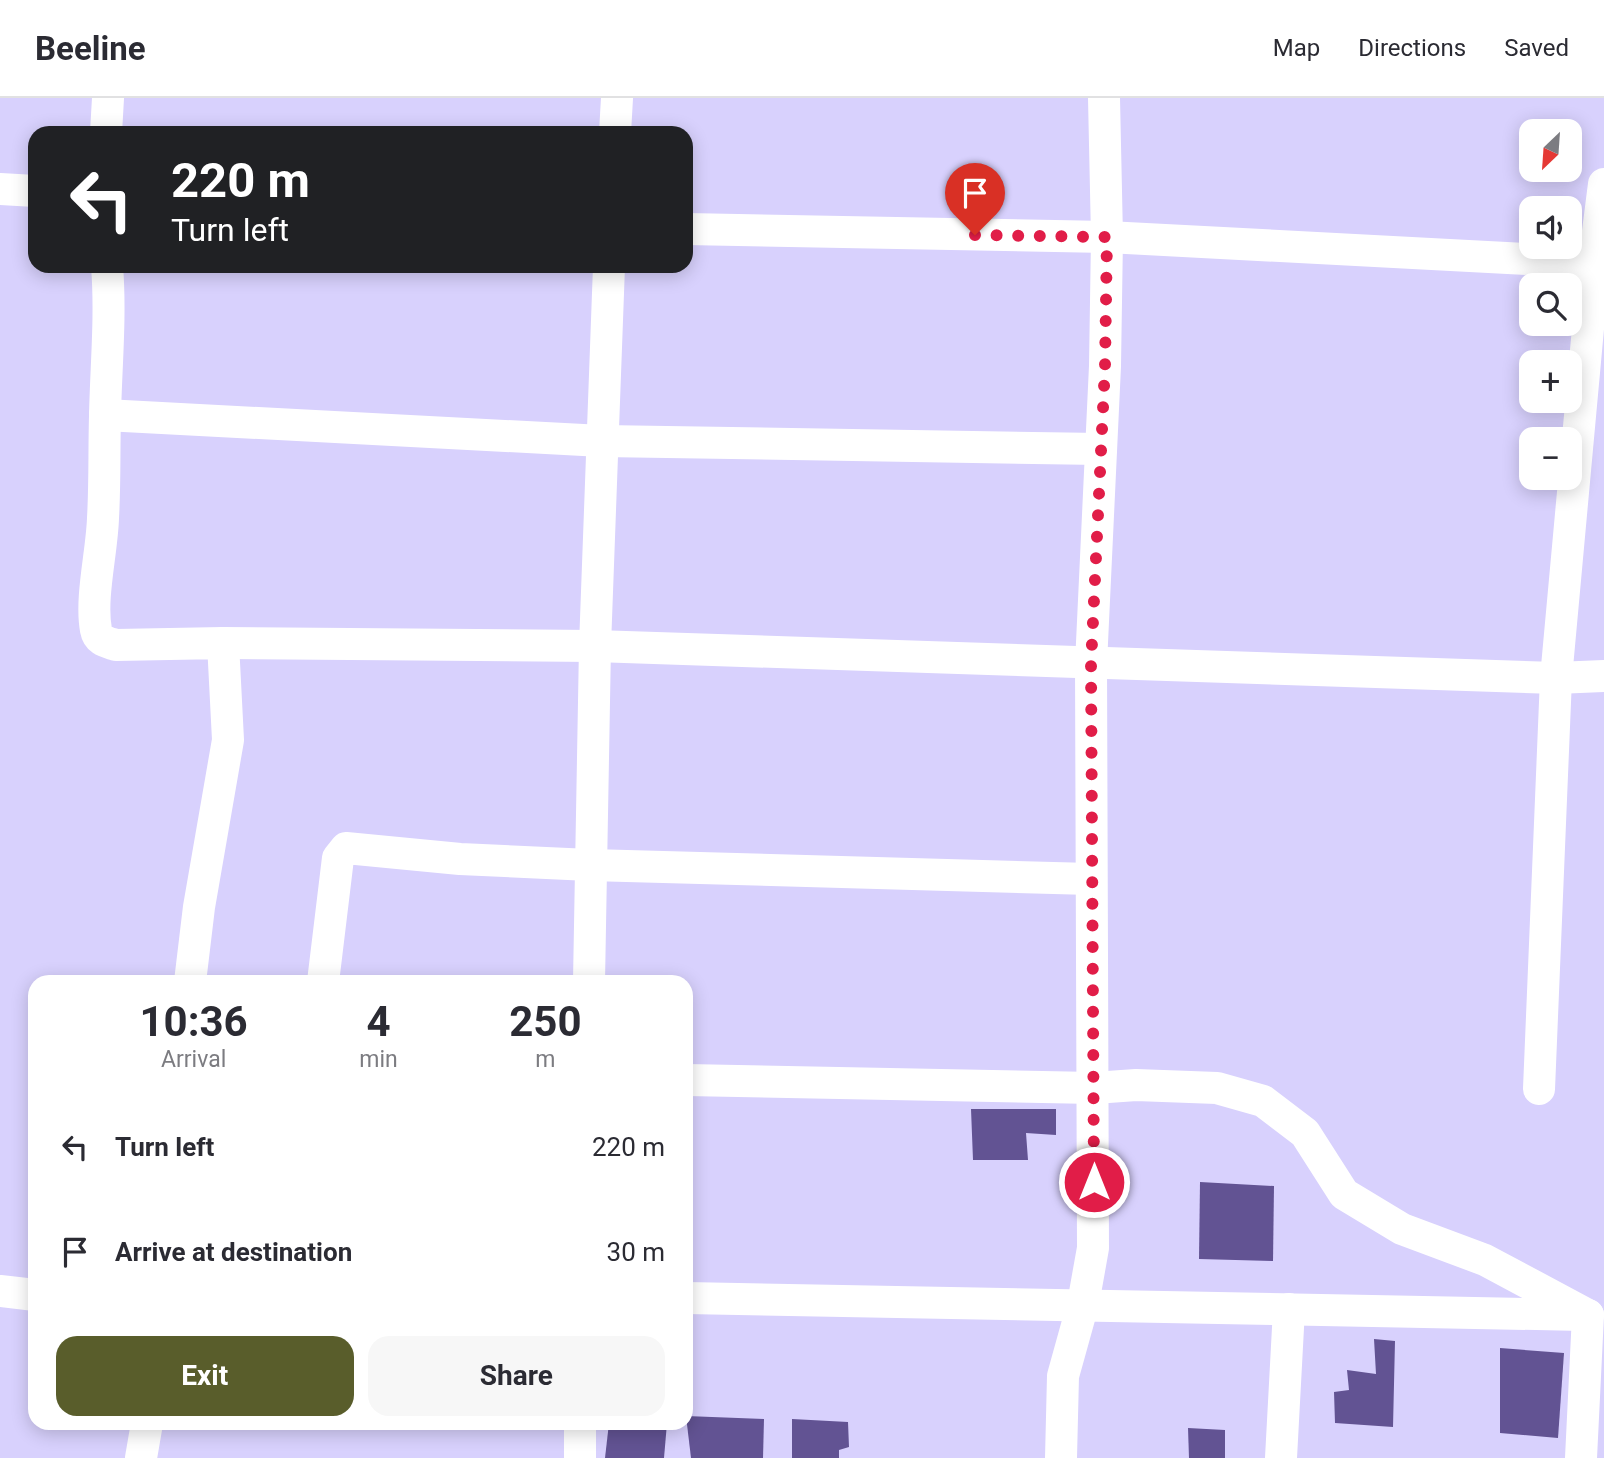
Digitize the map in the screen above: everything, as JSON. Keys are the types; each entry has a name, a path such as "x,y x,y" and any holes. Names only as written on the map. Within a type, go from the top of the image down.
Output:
{"street":[{"path":"106,126 108,98"},
{"path":"615,126 617,98"},
{"path":"1061,1458 1063,1376 1083,1304 1093,1248 1091,664 1107,237 1104,98"},
{"path":"1539,1089 1556,678 1599,263 1604,184"},
{"path":"0,188 28,190"},
{"path":"693,229 1107,237 1599,263"},
{"path":"108,273 110,305 103,519 95,610 98,637 104,642 116,645 223,643 595,646 1556,678 1604,676"},
{"path":"589,975 595,646 609,273"},
{"path":"105,415 603,441 1101,449"},
{"path":"191,975 199,906 228,740 223,643"},
{"path":"324,975 338,858 346,848 460,859 590,865 1091,879"},
{"path":"693,1080 1094,1088 1136,1084 1217,1088 1263,1101 1305,1133 1344,1194 1402,1229 1485,1260 1596,1309"},
{"path":"0,1291 28,1294"},
{"path":"693,1298 1289,1309 1596,1309"},
{"path":"1281,1458 1289,1309"},
{"path":"1581,1458 1596,1309"},
{"path":"141,1458 146,1430"},
{"path":"580,1430 580,1458"}],"building":[{"path":"971,1109 1056,1109 1056,1135 1026,1133 1028,1160 973,1160"},
{"path":"1200,1182 1274,1186 1273,1261 1199,1259"},
{"path":"1374,1339 1395,1341 1393,1427 1335,1423 1334,1392 1349,1390 1347,1370 1376,1374"},
{"path":"1500,1348 1564,1353 1558,1438 1500,1433"},
{"path":"693,1416 764,1419 763,1458 691,1458 688,1430 693,1430"},
{"path":"792,1419 848,1422 849,1447 839,1450 839,1458 792,1458"},
{"path":"1188,1428 1225,1430 1225,1458 1189,1458"},
{"path":"608,1430 666,1430 664,1458 605,1458"}],"route":[{"path":"975,235 1107,237 1105,366 1091,664 1094,1182"}]}
